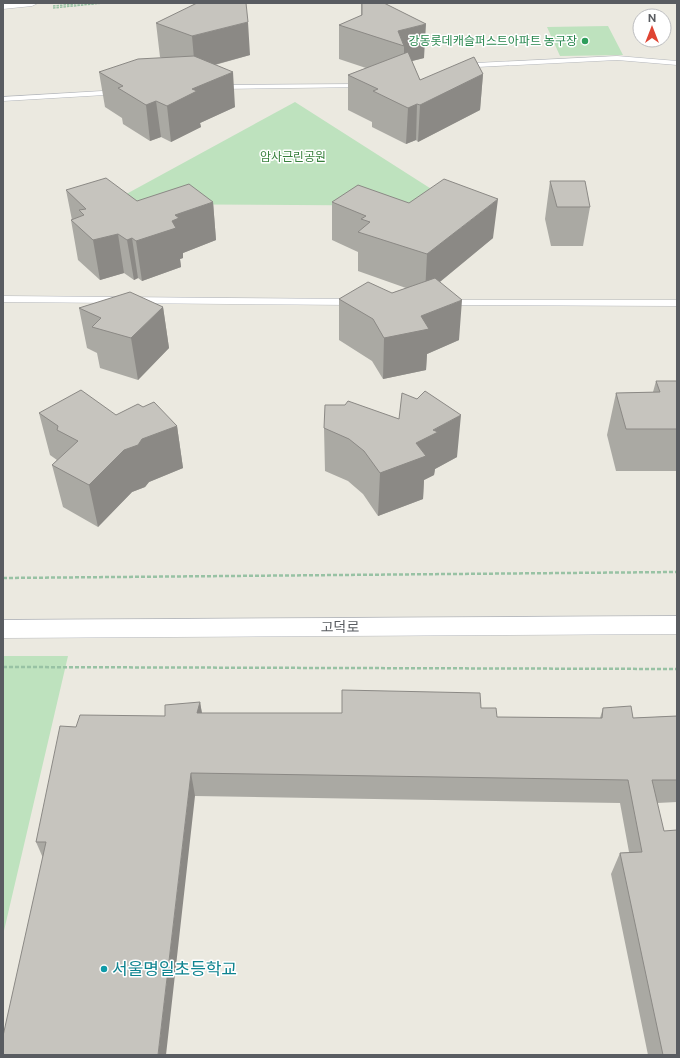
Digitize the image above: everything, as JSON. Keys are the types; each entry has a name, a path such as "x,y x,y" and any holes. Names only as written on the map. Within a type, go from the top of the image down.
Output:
{"main road":[{"path":"3,6 32,3"},
{"name":"고덕로","path":"3,629 677,626"}],"lane":[{"path":"457,70 477,65 617,58 677,63"},
{"path":"212,88 369,86"},
{"path":"3,99 79,96 126,91"},
{"path":"3,300 368,302"},
{"path":"439,303 677,303"}],"path":[{"path":"3,578 677,572"},
{"path":"3,667 677,669"}],"green space":[{"name":"강동롯데캐슬퍼스트아파트 농구장","path":"608,26 623,55 560,56 547,27"},
{"name":"암사근린공원","path":"295,102 458,206 108,204"},
{"path":"3,656 68,656 3,935"}],"building":[{"path":"197,3 246,3 248,22 192,36 156,23"},
{"path":"362,3 384,3 426,24 398,31 404,46 339,25 362,15"},
{"path":"408,52 420,80 474,57 483,74 420,105 417,104 408,108 373,91 378,89 348,75"},
{"path":"194,56 233,72 192,89 197,91 167,106 156,101 146,105 118,88 123,86 99,72 138,59"},
{"path":"106,178 137,201 189,184 213,202 175,215 179,218 172,221 176,228 136,241 132,238 127,240 118,234 93,240 71,220 84,215 79,210 86,209 66,190"},
{"path":"444,179 498,199 427,254 358,232 370,222 361,219 366,216 332,202 358,185 409,203"},
{"path":"550,181 585,181 590,207 557,207"},
{"path":"435,278 462,300 421,316 429,329 384,338 373,319 339,299 368,282 392,293"},
{"path":"130,292 163,307 131,338 92,327 101,318 79,308"},
{"path":"656,381 677,381 677,429 626,429 616,393 660,392"},
{"path":"81,390 116,415 138,404 143,407 154,402 177,426 142,439 138,445 124,450 89,485 52,465 78,441 57,430 58,426 39,413"},
{"path":"425,391 461,415 433,430 438,432 416,443 426,456 380,473 364,451 349,439 324,428 325,405 345,405 348,401 399,419 402,393 417,399"},
{"name":"서울명일초등학교","path":"342,690 480,693 481,708 496,708 497,717 602,718 603,708 631,706 633,718 677,716 677,780 652,780 664,831 677,830 677,1055 663,1055 620,853 642,852 628,780 191,773 158,1055 3,1055 3,1036 46,842 36,842 60,726 76,727 80,715 165,716 165,705 200,702 197,713 342,713"}],"place":[{"name":"강동롯데캐슬퍼스트아파트 농구장","path":"585,41"},
{"name":"서울명일초등학교","path":"104,969"}]}
